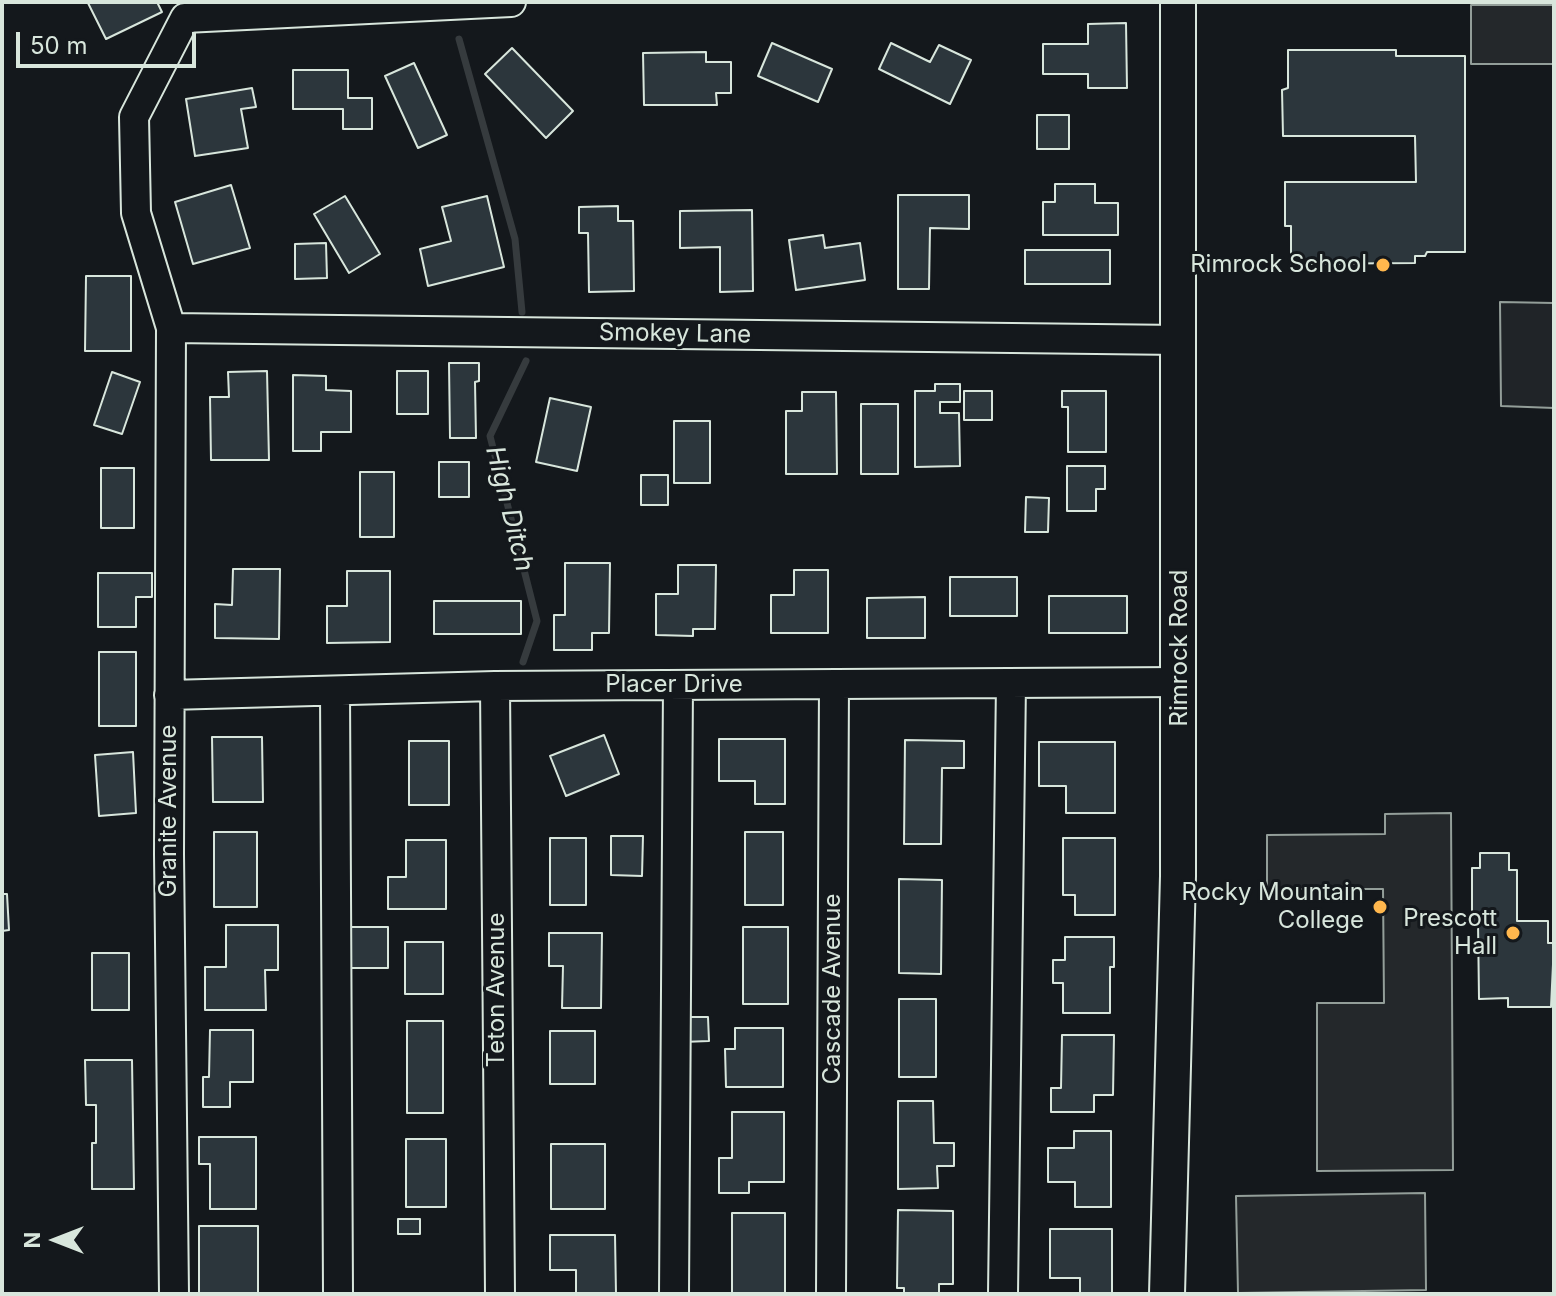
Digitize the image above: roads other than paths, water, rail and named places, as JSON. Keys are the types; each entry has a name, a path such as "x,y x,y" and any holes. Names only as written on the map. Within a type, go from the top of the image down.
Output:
{"main road":[{"name":"Rimrock Road","path":"1167,1294 1180,682 1178,2"}],"street":[{"path":"442,3 511,2"},
{"name":"Granite Avenue","path":"174,1294 169,695 171,328 136,213 134,117 185,18 442,3"},
{"name":"Smokey Lane","path":"171,328 1180,340"},
{"name":"Placer Drive","path":"169,695 495,686 1180,682"},
{"path":"1003,1294 1011,683"},
{"name":"Cascade Avenue","path":"831,1294 834,684"},
{"path":"674,1294 678,685"},
{"name":"Teton Avenue","path":"495,686 500,1294"},
{"path":"335,691 338,1294"}],"waterway":[{"name":"High Ditch","path":"459,39 515,239 522,312"},
{"name":"High Ditch","path":"523,662 537,621 490,436 526,361"}],"place":[{"name":"Rimrock School","path":"1383,265"},
{"name":"Rocky Mountain College","path":"1380,907"},
{"name":"Prescott Hall","path":"1513,933"}]}
